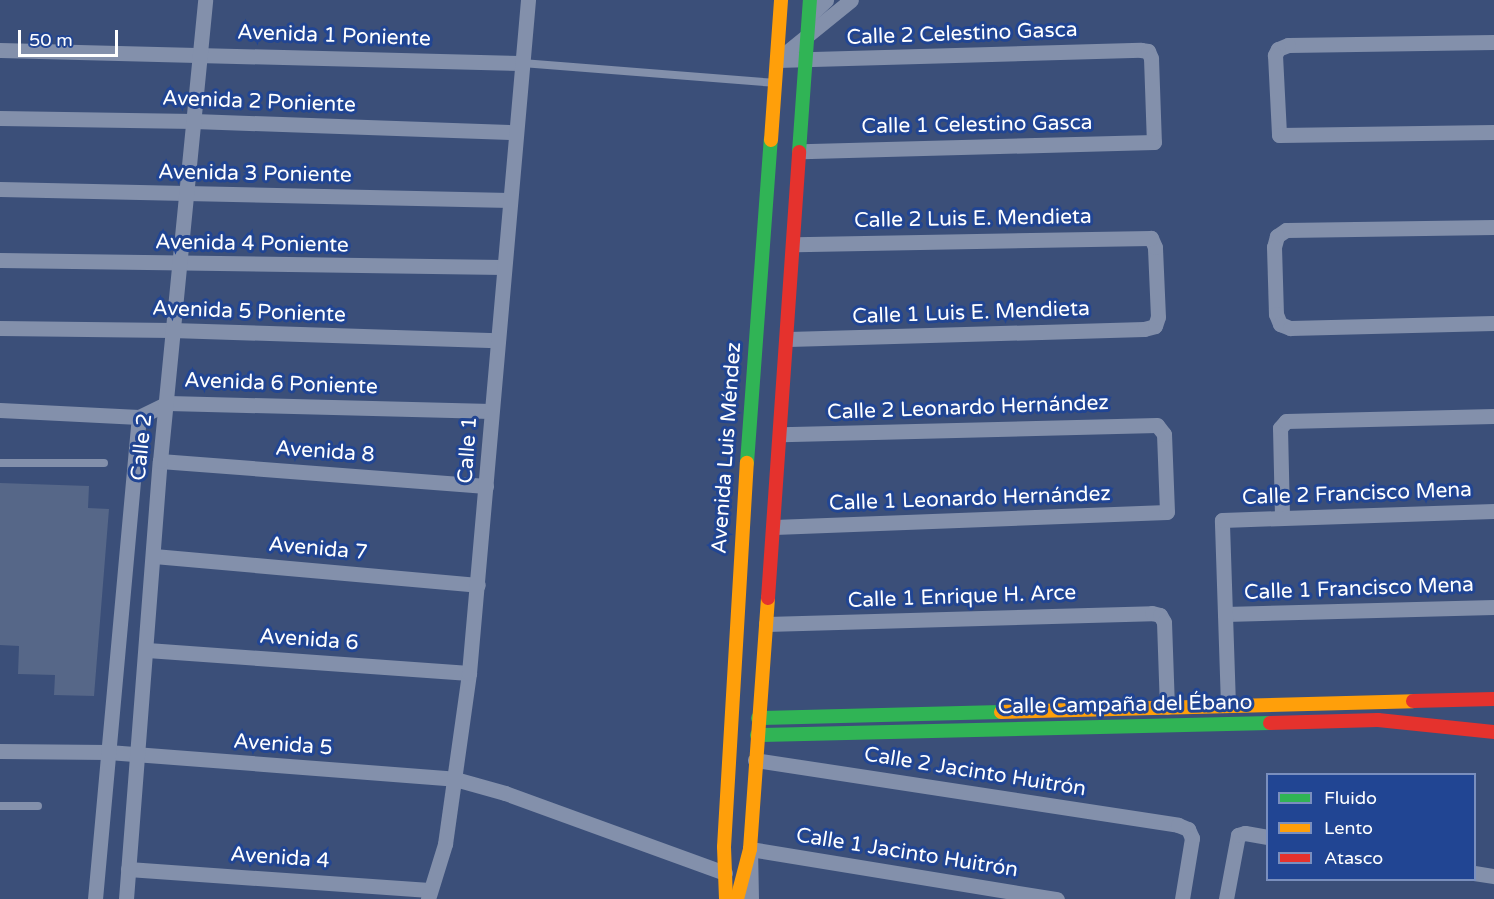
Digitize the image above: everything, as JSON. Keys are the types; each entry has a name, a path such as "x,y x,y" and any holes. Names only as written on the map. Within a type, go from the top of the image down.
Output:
{"main road":[{"name":"Avenida Luis Méndez","path":"726,899 724,847 744,498 781,0"},
{"path":"737,899 750,849 795,244 810,8"},
{"name":"Calle Campaña del Ébano","path":"758,718 1494,699"},
{"name":"Calle Campaña del Ébano","path":"757,735 1378,720 1494,732"}],"street":[{"name":"Calle 2","path":"126,899 160,461 168,402 172,330 205,0"},
{"name":"Calle 1","path":"429,895 445,844 469,673 528,0"},
{"path":"810,8 826,0"},
{"path":"777,60 851,0"},
{"path":"1494,42 1288,45 1278,49 1275,55 1279,135 1494,132"},
{"name":"Avenida 1 Poniente","path":"0,50 522,63"},
{"name":"Calle 2 Celestino Gasca","path":"777,60 1148,51 1151,58 1154,142"},
{"name":"Avenida 2 Poniente","path":"0,118 194,121 516,132"},
{"name":"Calle 1 Celestino Gasca","path":"801,151 1154,142"},
{"name":"Avenida 3 Poniente","path":"0,189 510,200"},
{"path":"1494,227 1286,230 1277,236 1274,247 1276,303 1280,324 1290,328 1494,322"},
{"name":"Calle 2 Luis E. Mendieta","path":"795,244 1151,238 1155,247 1158,317 1155,326"},
{"name":"Avenida 4 Poniente","path":"0,260 503,267"},
{"name":"Calle 1 Luis E. Mendieta","path":"788,339 1144,329 1155,326"},
{"name":"Avenida 5 Poniente","path":"0,328 172,330 497,340"},
{"name":"Avenida 6 Poniente","path":"139,417 168,402 492,411"},
{"path":"0,410 139,417"},
{"path":"1282,516 1280,428 1286,421 1494,416"},
{"name":"Calle 2","path":"94,899 139,417"},
{"name":"Calle 2 Leonardo Hernández","path":"781,434 1157,425 1164,434 1167,512"},
{"name":"Avenida 8","path":"160,461 486,486"},
{"name":"Calle 2 Francisco Mena","path":"1225,614 1222,520 1282,516 1494,511"},
{"name":"Calle 1 Leonardo Hernández","path":"774,527 1167,512"},
{"name":"Avenida 7","path":"154,556 478,585"},
{"name":"Calle 1 Francisco Mena","path":"1225,614 1494,607"},
{"name":"Calle 1 Enrique H. Arce","path":"766,624 1152,613 1160,615 1164,622 1167,707"},
{"path":"1225,614 1228,705"},
{"name":"Avenida 6","path":"147,650 469,673"},
{"name":"Avenida 5","path":"0,751 108,752 455,779 505,793 725,873"},
{"name":"Calle 2 Jacinto Huitrón","path":"755,760 1179,825 1188,829 1192,838 1182,899"},
{"path":"1226,899 1238,835 1245,833 1266,837"},
{"path":"750,849 751,899"},
{"name":"Calle 1 Jacinto Huitrón","path":"750,849 1057,899"},
{"name":"Avenida 4","path":"128,869 429,895"},
{"path":"1476,873 1494,876"}],"lane":[{"path":"522,63 775,84"},
{"path":"0,463 104,462"},
{"path":"0,806 38,806"}],"building":[{"path":"0,483 89,486 88,508 109,509 94,696 54,695 55,675 18,674 19,646 0,645"}],"traffic: fast":[{"path":"799,152 810,0"},
{"path":"747,463 771,140"},
{"path":"758,718 1001,712"},
{"path":"757,735 1270,723"}],"traffic: slow":[{"path":"771,140 781,0"},
{"path":"726,899 724,847 747,463"},
{"path":"737,899 750,849 768,598"},
{"path":"1001,712 1413,701"}],"traffic: jam":[{"path":"768,598 799,152"},
{"path":"1413,701 1494,699"},
{"path":"1270,723 1378,720 1494,732"}]}
